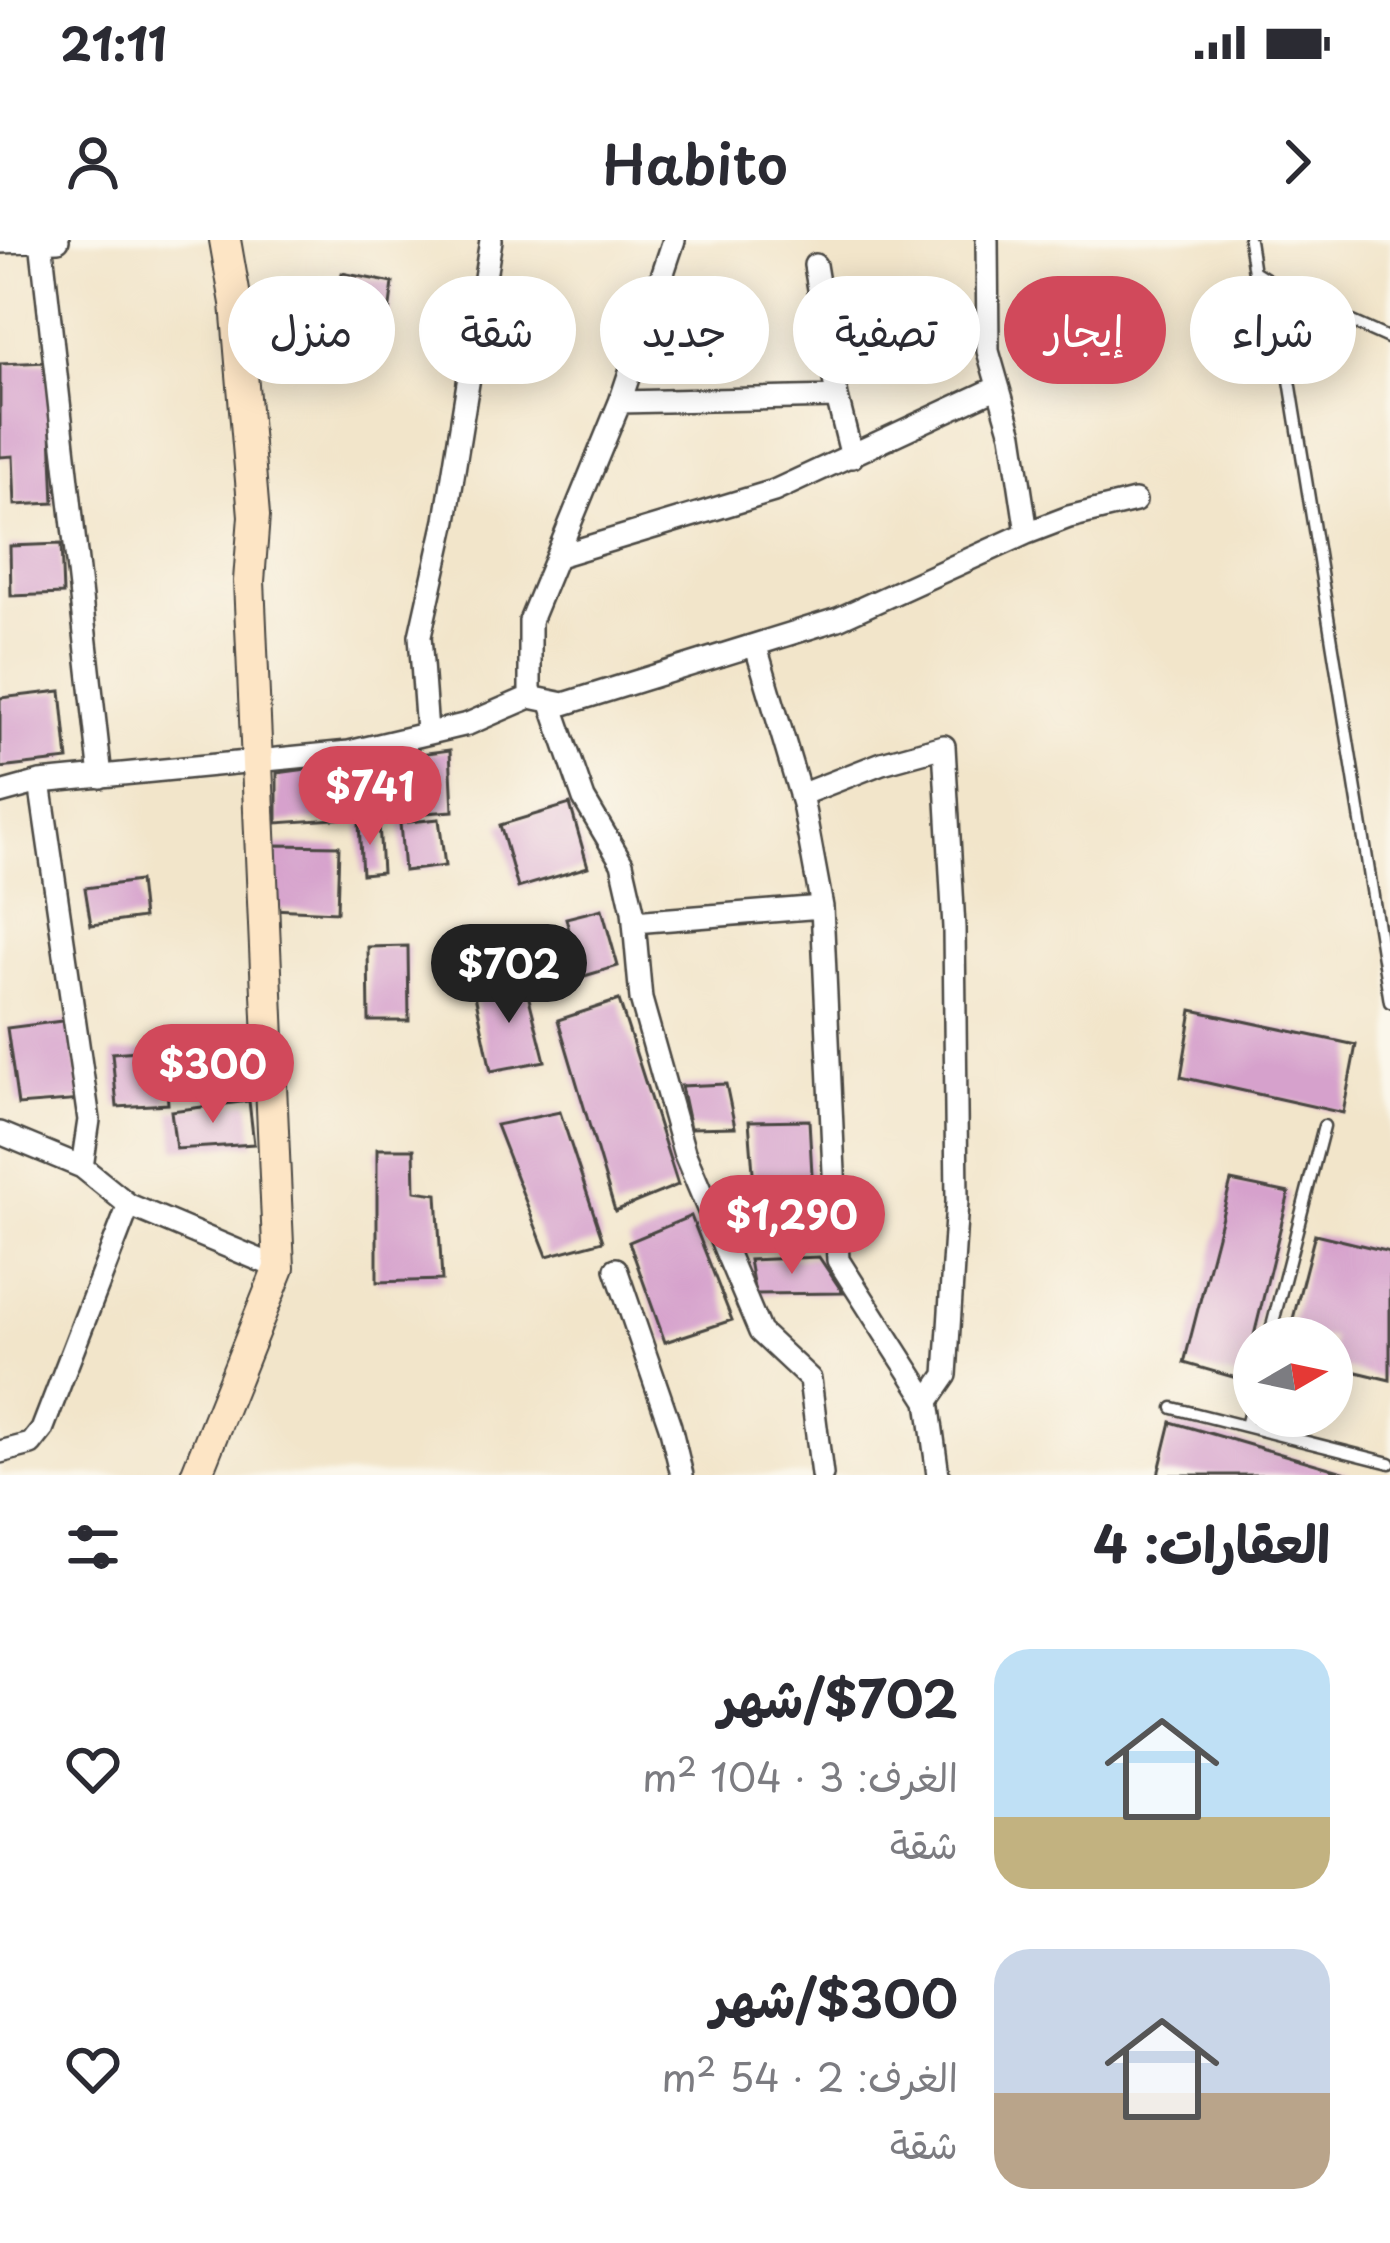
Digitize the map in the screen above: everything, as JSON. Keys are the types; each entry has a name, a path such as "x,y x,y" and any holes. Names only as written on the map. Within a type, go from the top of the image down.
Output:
{"street":[{"path":"196,1475 278,1268 249,581 254,516 236,303 225,240"},
{"path":"427,732 420,635 446,520 491,240"},
{"path":"674,240 620,402 530,621 540,699 574,776 622,863 634,922 641,999 684,1152 760,1332 810,1379 823,1475"},
{"path":"987,240 988,351 1012,434 1027,533"},
{"path":"0,242 47,241 101,777"},
{"path":"815,265 852,457"},
{"path":"557,556 775,491 998,387"},
{"path":"620,402 837,398"},
{"path":"0,793 40,782 349,752 468,724 540,699 564,704 756,647 871,606 1027,533 1135,501"},
{"path":"756,647 800,795 822,907 838,1260 928,1401 938,1475"},
{"path":"800,795 882,763 944,746 952,857 957,1202 946,1375 928,1401"},
{"path":"40,782 89,1120 82,1167"},
{"path":"634,922 822,907"},
{"path":"0,1133 82,1167 129,1205 278,1268"},
{"path":"0,1452 32,1444 41,1430 129,1205"},
{"path":"616,1269 682,1475"}],"lane":[{"path":"1249,240 1257,292 1284,343 1390,1002"},
{"path":"1254,272 1294,296 1390,339"},
{"path":"1274,1317 1324,1126"},
{"path":"1173,1408 1233,1423"},
{"path":"1290,1437 1390,1462"}],"building":[{"path":"48,362 54,503 15,505 13,456 0,457 0,364"},
{"path":"61,544 63,594 11,596 10,546"},
{"path":"61,691 68,760 0,768 0,698"},
{"path":"450,750 453,811 277,823 277,773"},
{"path":"570,804 588,867 518,888 500,825"},
{"path":"439,819 445,866 404,871 400,823"},
{"path":"379,823 382,872 362,874 359,824"},
{"path":"276,845 339,846 337,912 272,909"},
{"path":"139,881 143,918 91,925 85,888"},
{"path":"602,909 618,966 581,977 566,918"},
{"path":"408,946 409,1021 369,1021 368,947"},
{"path":"524,979 545,1061 491,1071 474,990"},
{"path":"619,1000 678,1185 615,1211 558,1020"},
{"path":"1192,1010 1356,1045 1343,1113 1181,1077"},
{"path":"70,1020 83,1100 18,1105 7,1028"},
{"path":"164,1049 168,1104 117,1107 112,1053"},
{"path":"726,1084 735,1127 690,1128 681,1086"},
{"path":"249,1101 254,1144 176,1149 171,1111"},
{"path":"560,1112 603,1241 547,1256 496,1125"},
{"path":"809,1120 814,1210 756,1210 749,1121"},
{"path":"377,1149 414,1149 415,1191 437,1194 442,1280 377,1282"},
{"path":"1231,1181 1289,1193 1258,1317 1233,1317 1233,1377 1184,1363"},
{"path":"691,1216 732,1320 665,1342 629,1242"},
{"path":"1315,1234 1390,1252 1390,1380 1353,1371 1353,1317 1293,1317"},
{"path":"819,1257 843,1293 755,1294 749,1260"},
{"path":"1171,1422 1350,1474 1350,1475 1158,1475"}]}
